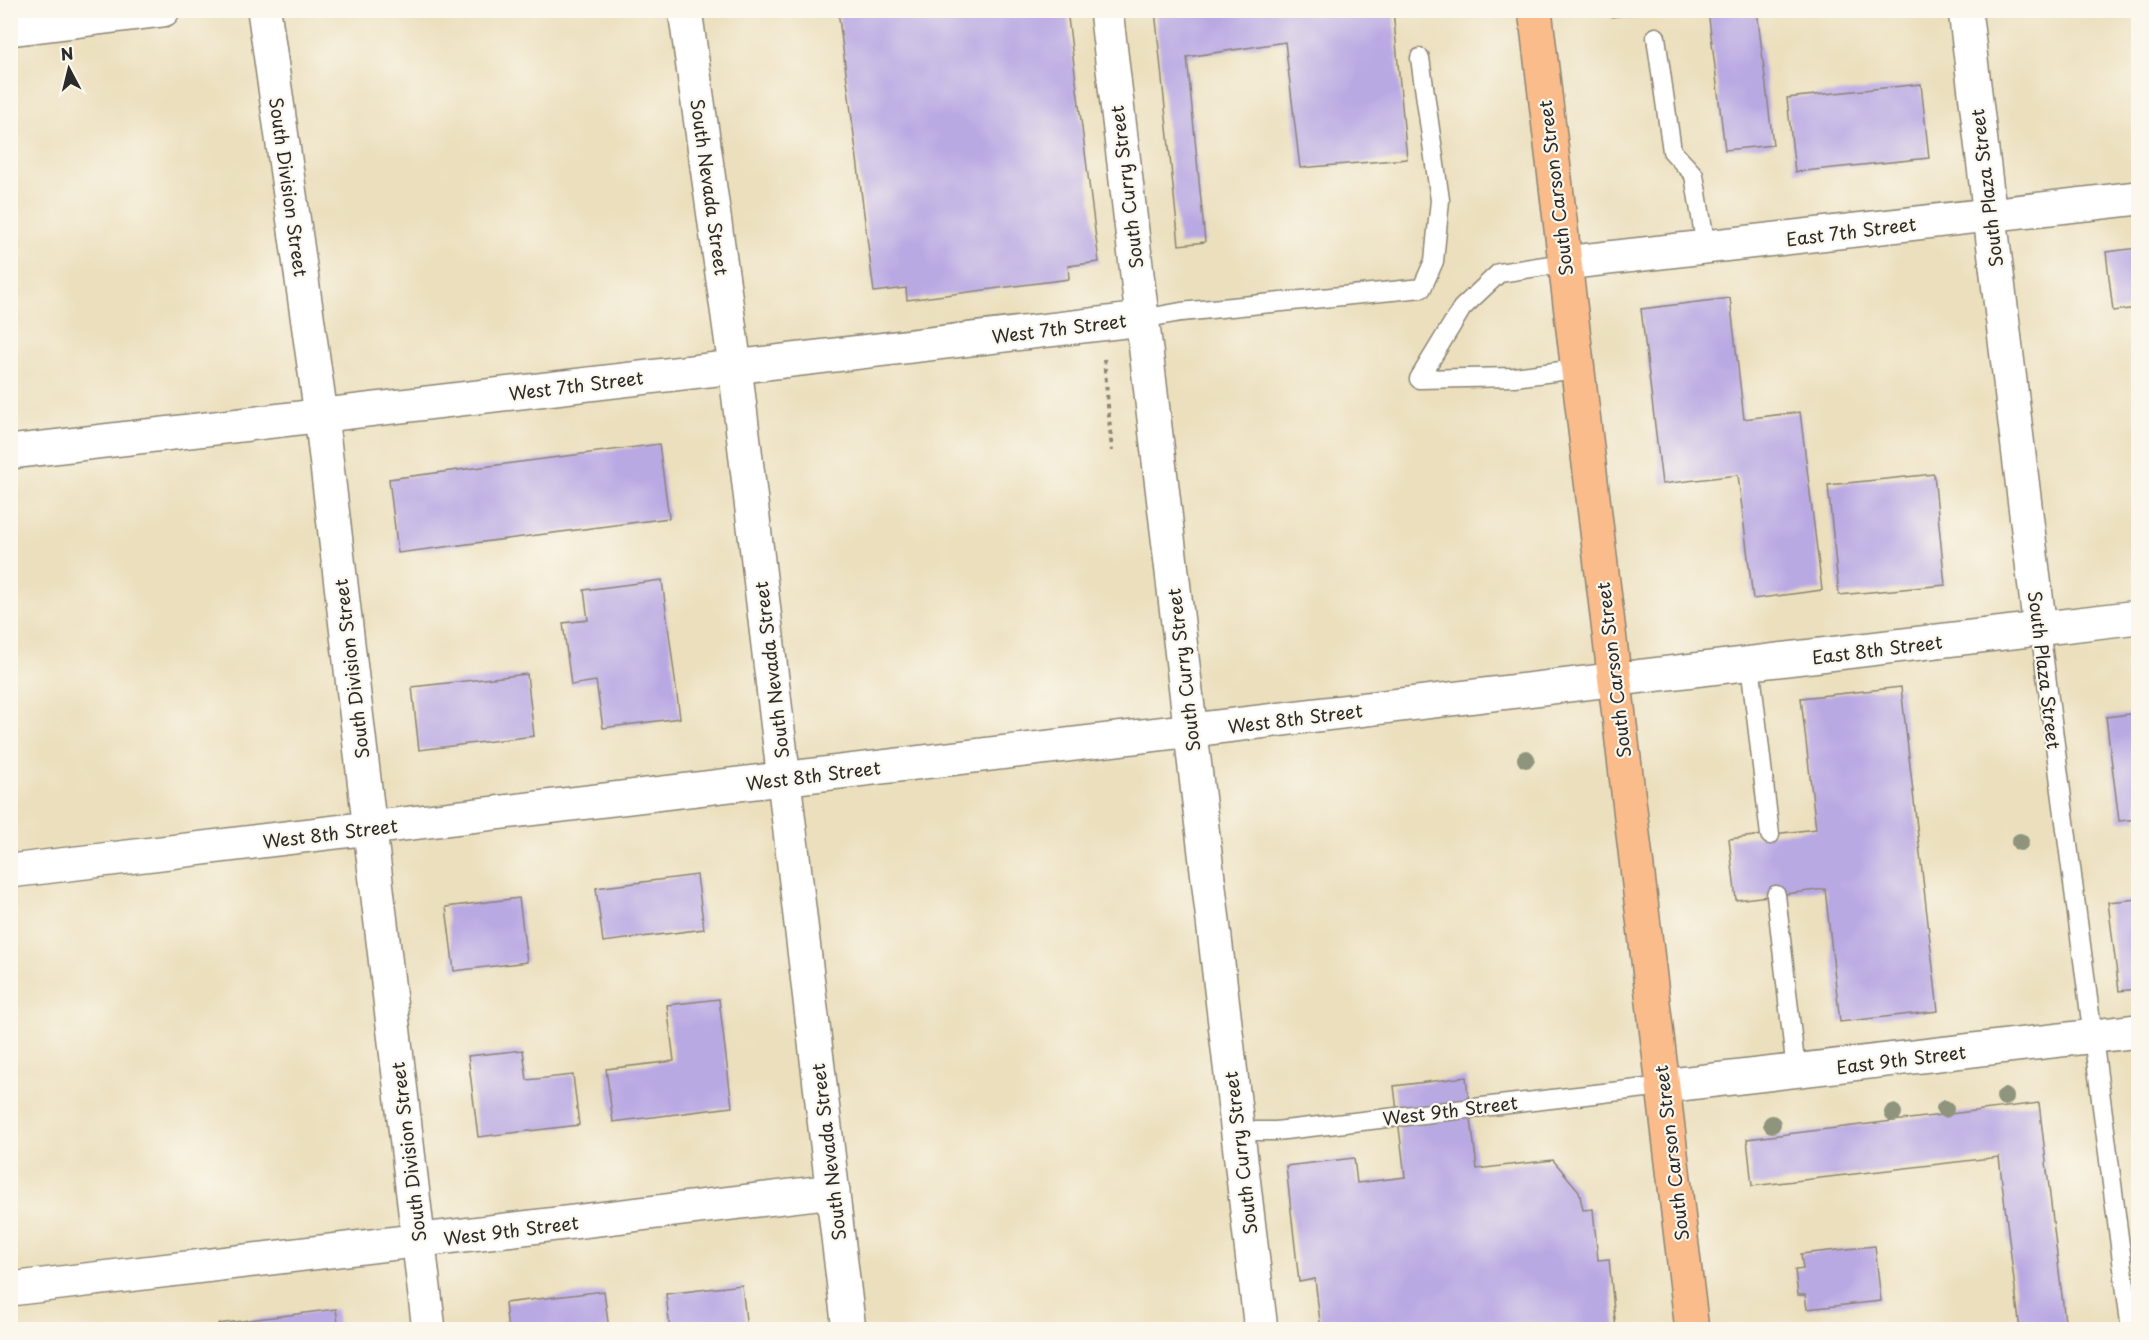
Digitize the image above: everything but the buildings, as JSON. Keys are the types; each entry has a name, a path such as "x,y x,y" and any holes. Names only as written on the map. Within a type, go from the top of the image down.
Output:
{"main road":[{"name":"South Carson Street","path":"1535,10 1692,1329"}],"street":[{"path":"10,29 163,10"},
{"name":"South Division Street","path":"264,10 321,415 429,1329"},
{"name":"South Nevada Street","path":"685,10 735,366 849,1329"},
{"name":"South Curry Street","path":"1106,10 1261,1329"},
{"name":"South Plaza Street","path":"1965,10 2040,629"},
{"name":"East 7th Street","path":"1564,263 2139,198"},
{"name":"West 7th Street","path":"10,452 1142,319"},
{"name":"East 8th Street","path":"1615,680 2139,617"},
{"name":"West 8th Street","path":"10,871 1615,680"},
{"name":"East 9th Street","path":"1663,1086 2139,1031"},
{"name":"West 9th Street","path":"10,1289 833,1191"}],"lane":[{"path":"1656,38 1672,151 1694,175 1706,247"},
{"path":"1142,319 1181,312 1422,288 1434,261 1440,200 1420,58"},
{"path":"1564,263 1499,273 1462,308 1419,379 1514,377 1577,369"},
{"name":"South Plaza Street","path":"2040,629 2131,1329"},
{"path":"1750,664 1770,835"},
{"path":"1776,895 1796,1071"},
{"name":"West 9th Street","path":"1237,1131 1287,1130 1663,1086"}],"path":[{"path":"1104,356 1112,451"}]}
